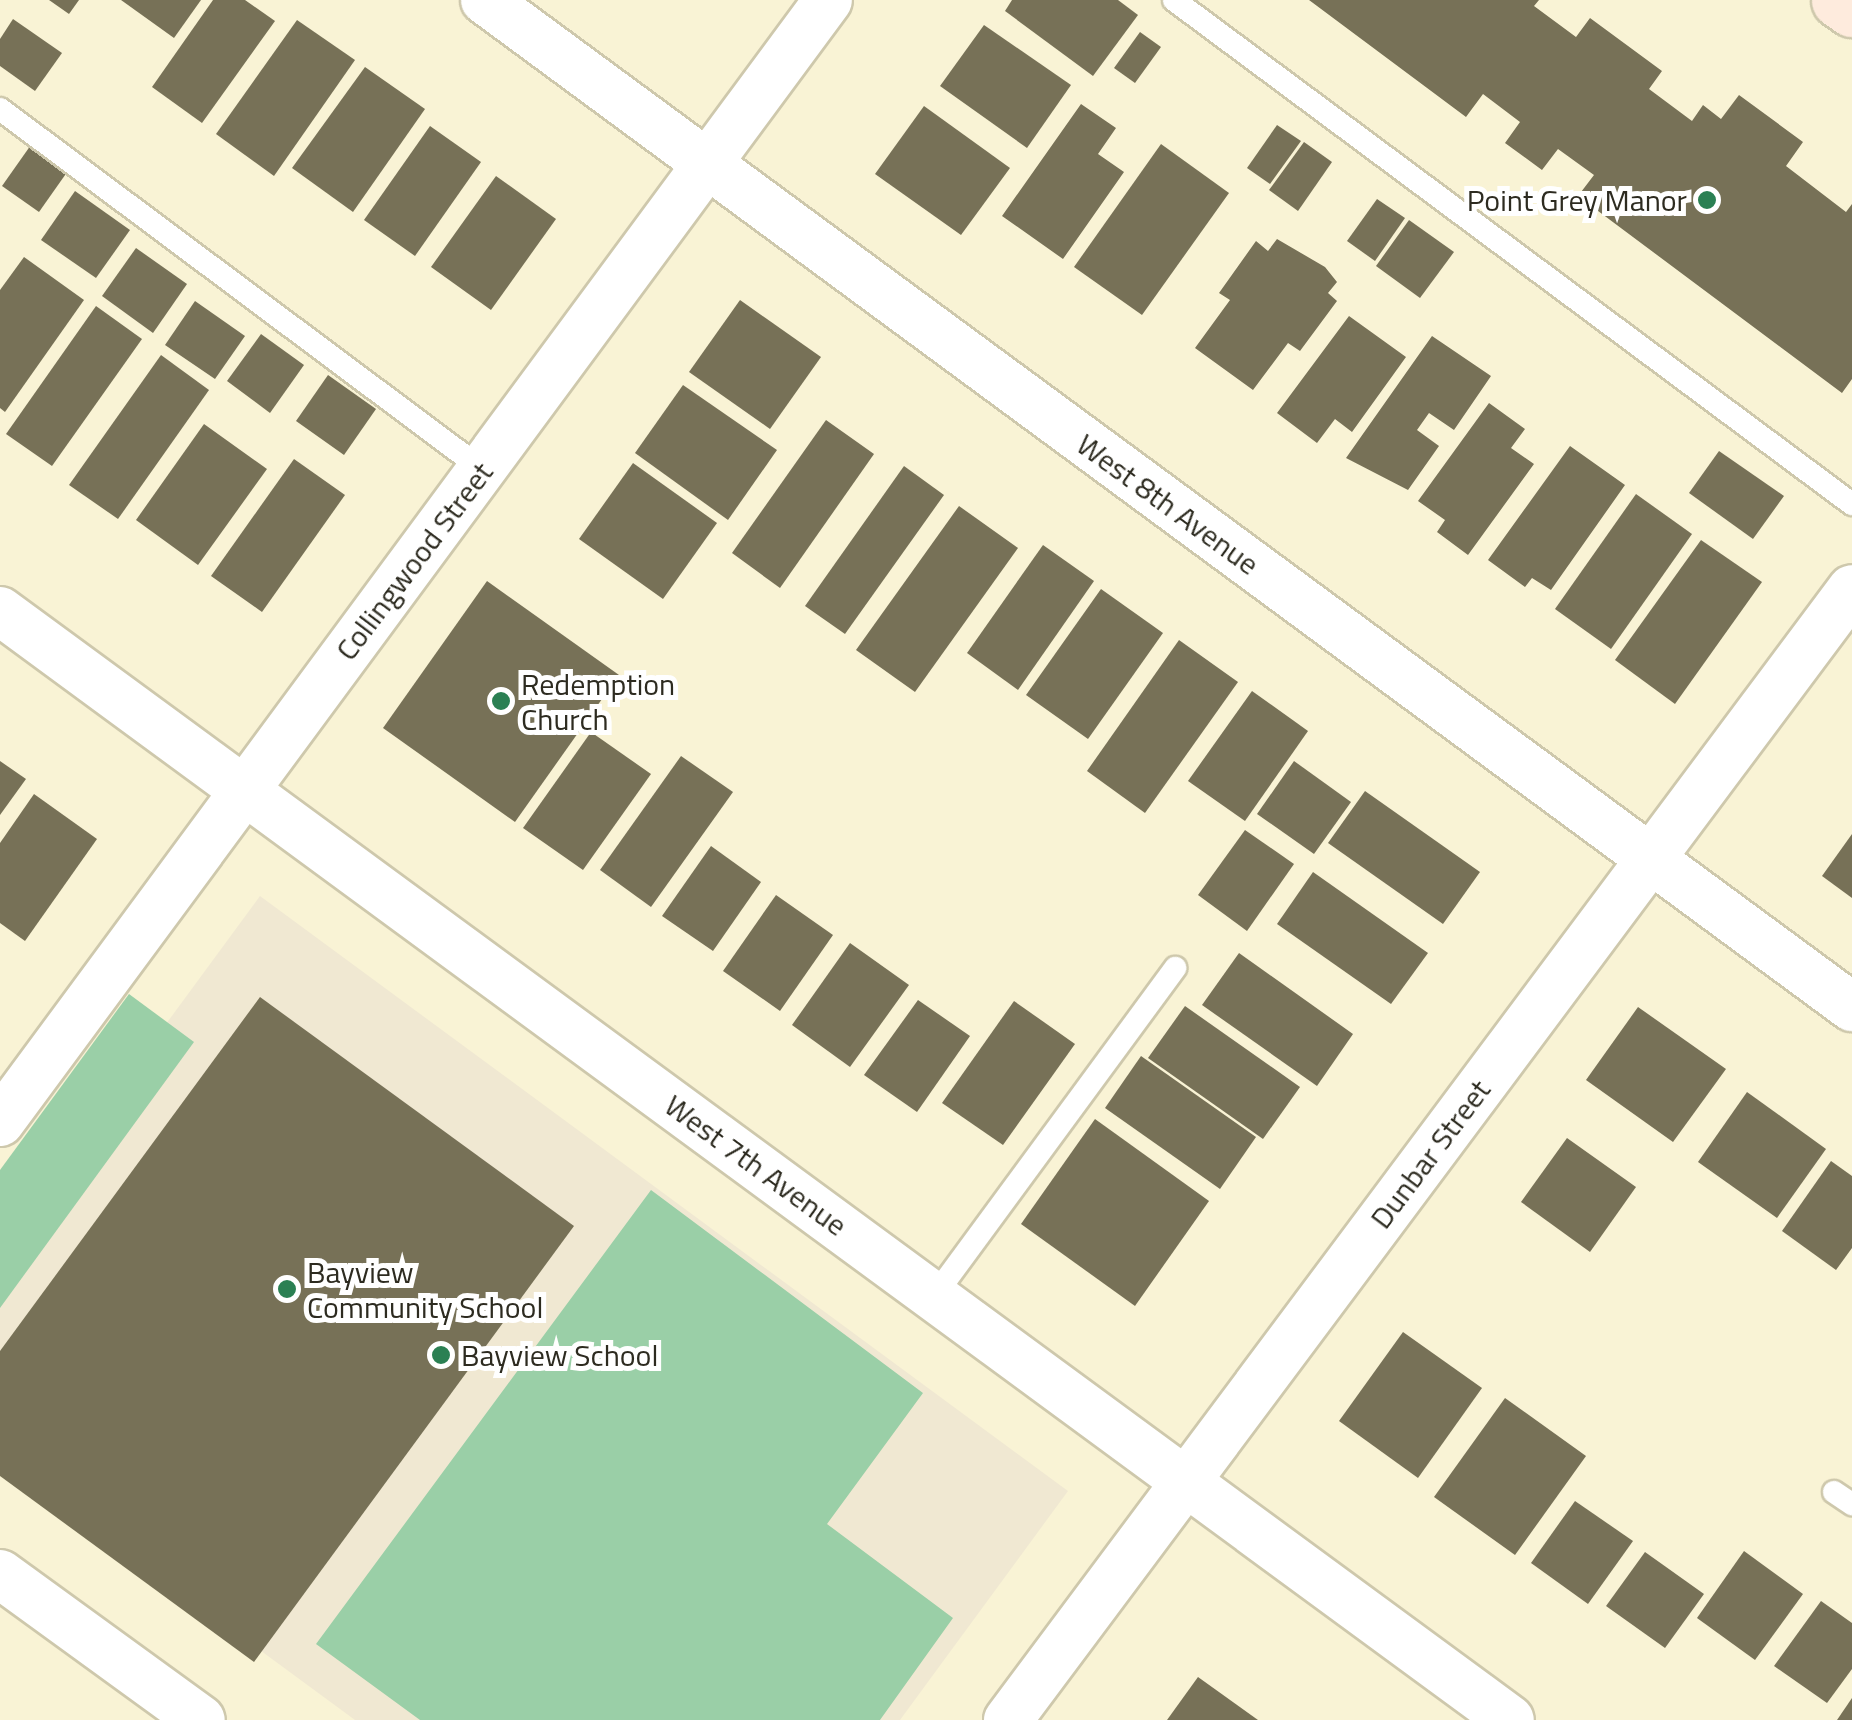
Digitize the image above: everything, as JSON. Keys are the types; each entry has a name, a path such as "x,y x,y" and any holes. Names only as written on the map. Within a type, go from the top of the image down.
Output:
{"main road":[{"path":"1840,0 1852,9"}],"street":[{"name":"West 8th Avenue","path":"485,0 1852,1007"},
{"name":"Collingwood Street","path":"4,1106 244,791 828,0"},
{"name":"Dunbar Street","path":"1008,1720 1852,589"},
{"name":"West 7th Avenue","path":"0,612 1510,1720"},
{"path":"0,1574 201,1720"}],"lane":[{"path":"1174,0 1852,504"},
{"path":"0,109 482,469"},
{"path":"935,1295 1175,968"}],"shaded area":[{"name":"Bayview School","path":"260,896 1068,1491 900,1720 355,1720 0,1459 0,1250"}],"green space":[{"path":"129,994 194,1042 0,1308 0,1170"},
{"path":"651,1190 923,1393 827,1524 953,1618 880,1720 420,1720 316,1644"}],"building":[{"path":"49,0 79,0 69,14"},
{"path":"121,0 201,0 174,38"},
{"path":"213,0 245,0 275,21 202,123 152,87"},
{"path":"1012,0 1118,0 1138,15 1093,76 1005,11"},
{"name":"Point Grey Manor","path":"1309,0 1539,0 1534,6 1576,37 1590,18 1662,71 1649,89 1692,121 1703,105 1721,119 1739,95 1803,142 1786,166 1846,212 1852,204 1852,379 1842,393 1578,196 1594,175 1558,149 1542,170 1505,143 1520,122 1483,94 1466,117"},
{"path":"13,19 62,53 35,91 0,66 0,39"},
{"path":"297,20 355,60 274,176 216,134"},
{"path":"984,25 1071,85 1027,148 940,86"},
{"path":"1140,32 1161,47 1135,83 1114,68"},
{"path":"365,67 425,109 353,212 292,168"},
{"path":"1081,104 1116,128 1098,154 1124,172 1063,259 1002,216"},
{"path":"924,106 1010,168 961,235 875,174"},
{"path":"1277,125 1301,141 1270,184 1247,168"},
{"path":"430,126 481,162 415,256 364,220"},
{"path":"33,142 70,168 39,212 2,186"},
{"path":"1304,142 1332,162 1298,211 1269,190"},
{"path":"1161,144 1229,193 1142,315 1074,267"},
{"path":"496,176 556,219 491,310 431,267"},
{"path":"75,191 130,230 96,278 41,240"},
{"path":"1377,199 1405,218 1375,261 1347,241"},
{"path":"1409,220 1454,252 1420,298 1376,266"},
{"path":"1277,239 1325,267 1337,282 1328,293 1337,301 1300,351 1288,343 1253,390 1195,348 1230,300 1219,293 1256,241 1268,251"},
{"path":"136,248 187,284 153,333 102,296"},
{"path":"24,257 84,300 5,412 0,408 0,290"},
{"path":"740,300 821,357 770,429 689,372"},
{"path":"195,301 245,336 215,379 165,345"},
{"path":"96,306 142,339 52,466 6,434"},
{"path":"1349,316 1406,357 1352,432 1335,419 1317,443 1277,413"},
{"path":"261,334 304,365 270,413 227,381"},
{"path":"1432,336 1491,376 1454,430 1429,413 1417,430 1439,446 1408,490 1346,458"},
{"path":"161,355 209,390 118,519 69,485"},
{"path":"328,375 376,409 344,455 296,421"},
{"path":"683,385 777,450 728,520 635,453"},
{"path":"1489,403 1525,429 1511,448 1534,464 1468,555 1437,532 1445,520 1418,501"},
{"path":"826,420 874,454 780,588 732,553"},
{"path":"204,424 267,469 198,565 136,520"},
{"path":"1570,446 1625,485 1551,590 1532,578 1525,587 1488,560"},
{"path":"1719,451 1784,496 1753,539 1689,493"},
{"path":"294,459 345,495 262,612 211,576"},
{"path":"633,463 717,523 663,599 579,539"},
{"path":"904,466 944,495 845,634 805,606"},
{"path":"1636,494 1692,534 1611,649 1555,609"},
{"path":"959,506 1018,548 915,692 856,650"},
{"path":"1701,540 1762,582 1675,704 1615,660"},
{"path":"1043,545 1094,581 1018,690 967,653"},
{"name":"Redemption Church","path":"487,581 619,675 515,822 383,728"},
{"path":"1101,589 1163,633 1088,739 1026,695"},
{"path":"1179,640 1238,682 1145,813 1087,771"},
{"path":"1252,691 1308,731 1245,821 1188,781"},
{"path":"591,732 651,774 583,870 523,828"},
{"path":"681,756 733,792 651,907 600,870"},
{"path":"0,761 26,779 0,815"},
{"path":"1294,761 1351,802 1314,854 1257,814"},
{"path":"1365,791 1480,872 1443,924 1328,843"},
{"path":"34,794 97,839 25,941 0,923 0,843"},
{"path":"1245,830 1294,864 1247,931 1198,895"},
{"path":"1852,834 1852,898 1822,876"},
{"path":"711,846 761,882 713,951 662,916"},
{"path":"1313,872 1428,953 1391,1004 1277,924"},
{"path":"776,895 833,935 780,1011 723,971"},
{"path":"850,943 909,985 850,1067 792,1025"},
{"path":"1239,953 1353,1034 1317,1086 1202,1005"},
{"name":"Bayview Community School","path":"260,997 574,1226 254,1662 0,1476 0,1351"},
{"path":"918,1000 970,1036 917,1112 864,1075"},
{"path":"1014,1001 1075,1044 1003,1145 942,1103"},
{"path":"1185,1006 1300,1087 1263,1139 1148,1058"},
{"path":"1638,1007 1726,1069 1673,1142 1586,1080"},
{"path":"1141,1056 1256,1137 1220,1189 1105,1108"},
{"path":"1747,1092 1826,1149 1777,1218 1698,1162"},
{"path":"1095,1119 1209,1201 1135,1306 1021,1224"},
{"path":"1567,1138 1636,1187 1590,1252 1521,1202"},
{"path":"1831,1161 1852,1176 1852,1248 1836,1270 1782,1231"},
{"path":"1403,1332 1482,1388 1418,1478 1339,1421"},
{"path":"1505,1398 1586,1456 1515,1555 1434,1497"},
{"path":"1575,1501 1633,1541 1588,1604 1531,1563"},
{"path":"1744,1551 1803,1594 1755,1660 1697,1618"},
{"path":"1645,1552 1704,1594 1665,1648 1606,1606"},
{"path":"1821,1601 1852,1623 1852,1669 1827,1703 1774,1666"},
{"path":"1198,1677 1258,1720 1167,1720"},
{"path":"1852,1698 1852,1720 1837,1720"}],"place":[{"name":"Point Grey Manor","path":"1707,200"},
{"name":"Redemption Church","path":"501,701"},
{"name":"Bayview Community School","path":"287,1289"},
{"name":"Bayview School","path":"441,1355"}]}
